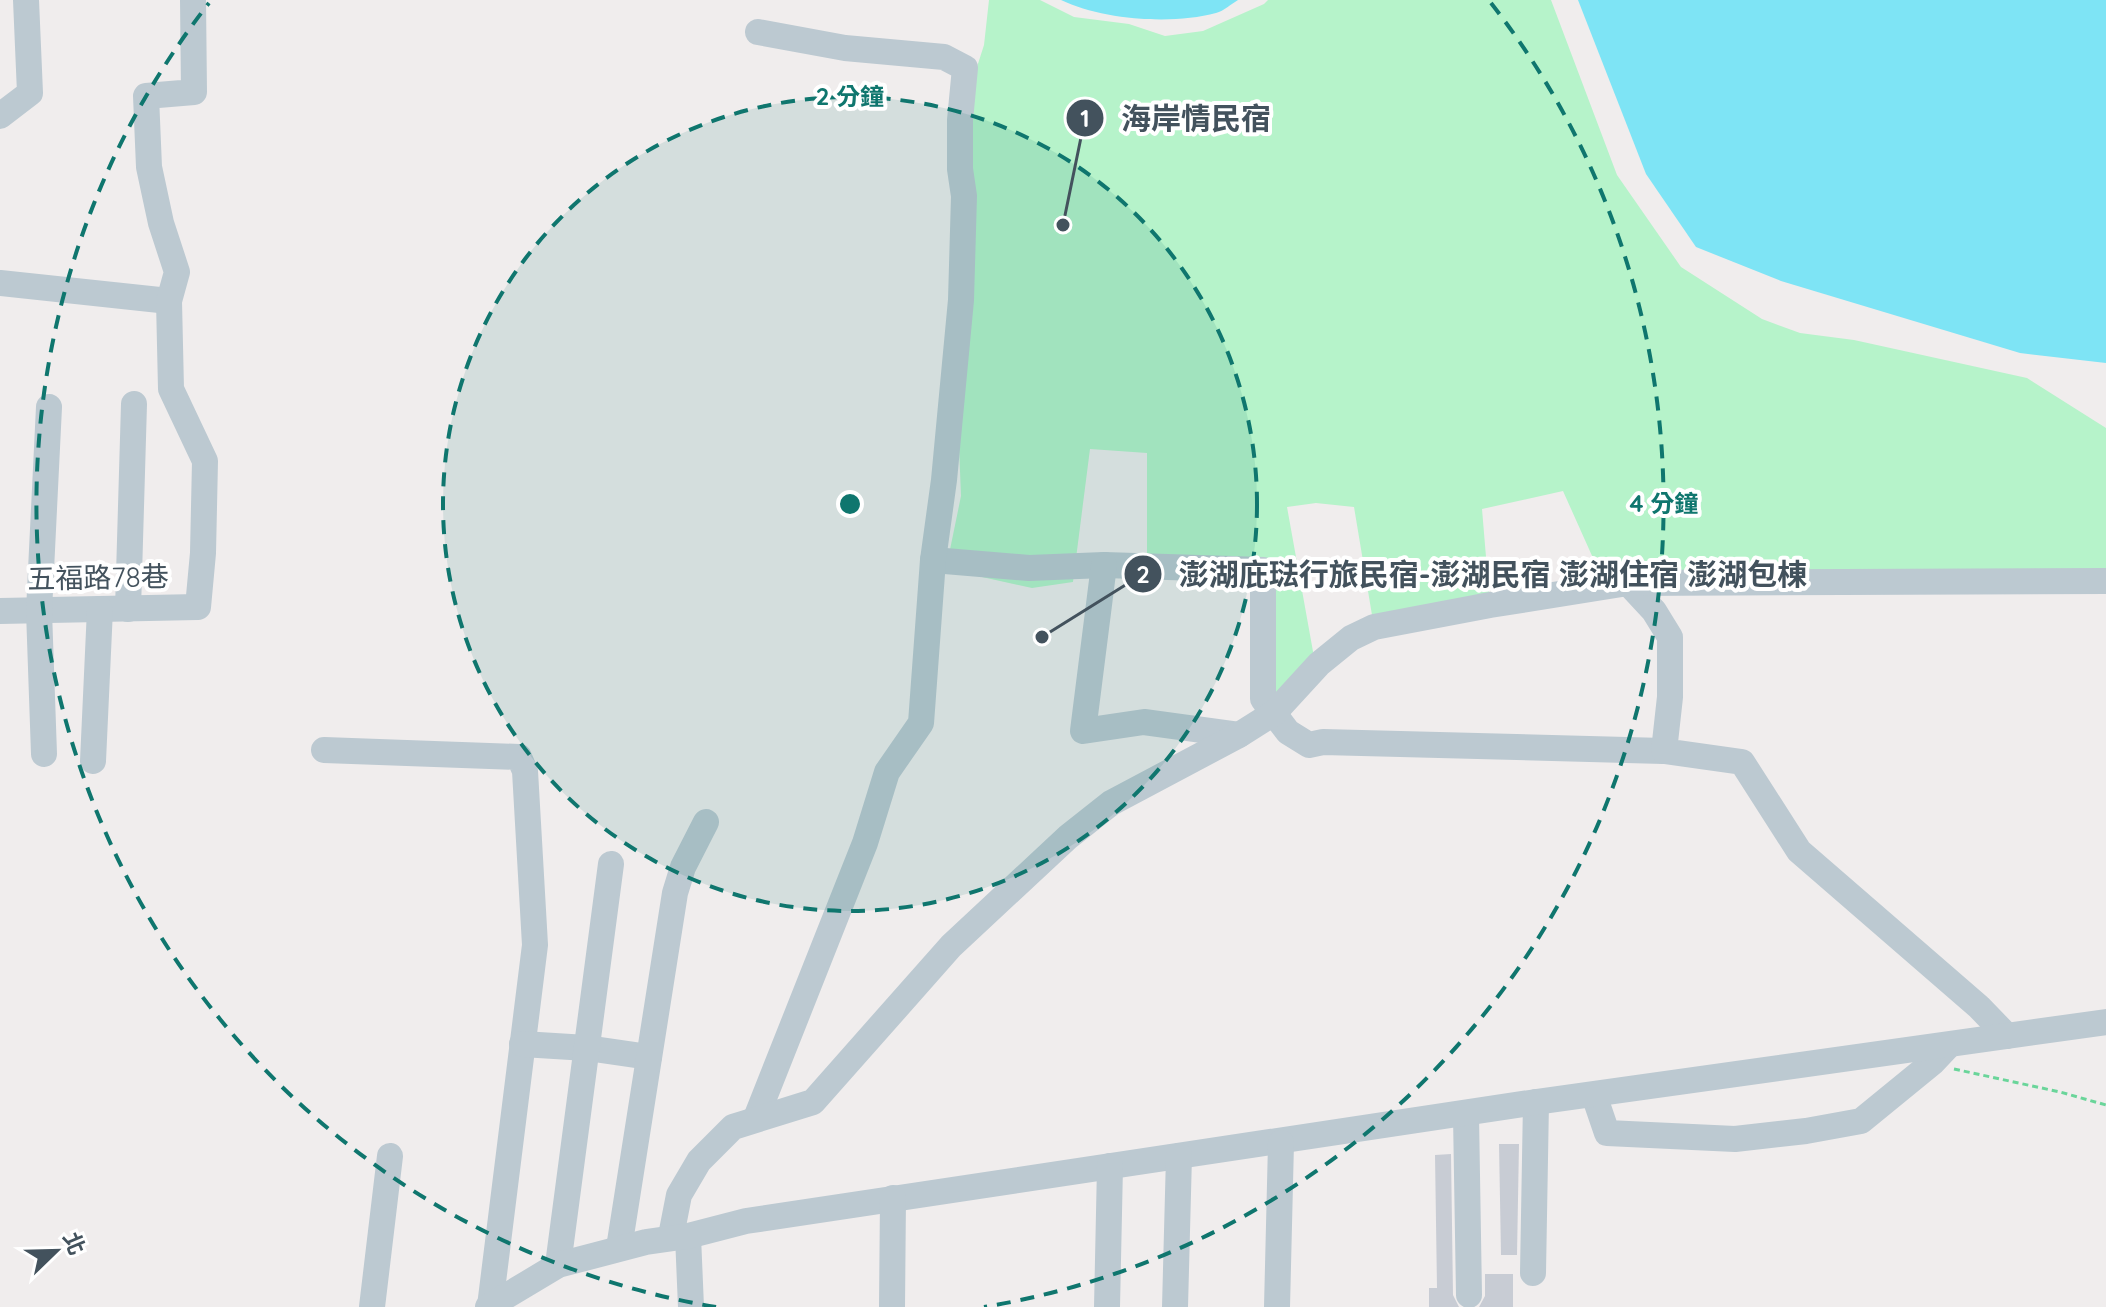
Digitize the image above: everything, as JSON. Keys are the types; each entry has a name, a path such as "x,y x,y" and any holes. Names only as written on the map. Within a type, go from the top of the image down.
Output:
{"street":[{"path":"0,116 30,93 26,0"},
{"path":"0,283 169,301 177,272 161,223 149,167 146,96 194,92 193,0"},
{"path":"756,1118 865,843 887,772 921,723 933,560 961,300 964,196 960,169 960,120 965,68 944,57 845,48 758,32"},
{"name":"五福路78巷","path":"0,611 198,607 203,553 205,461 171,389 169,301"},
{"path":"128,609 134,404"},
{"path":"44,754 39,611 49,407"},
{"path":"933,560 1029,568 1104,565 1263,570 1263,699 1288,732 1309,745 1323,742 1664,751 1742,762 1799,851 1979,1007 2007,1036"},
{"path":"1104,565 1083,731 1144,722 1239,735"},
{"path":"691,1307 680,1236 679,1195 699,1161 733,1127 813,1102 951,946 1068,837 1111,803 1274,713 1319,664 1351,638 1374,627 1628,583 2106,581"},
{"path":"1628,583 1654,611 1670,637 1670,697 1664,751"},
{"path":"93,761 100,609"},
{"path":"324,750 519,757 525,771 535,945 489,1306"},
{"path":"619,1248 675,893 683,867 706,822"},
{"path":"558,1265 611,864"},
{"path":"489,1306 558,1265 619,1248 746,1221 1281,1143 1536,1102 1940,1054 2007,1036 2106,1022"},
{"path":"522,1044 587,1048 649,1057"},
{"path":"1594,1095 1607,1133 1735,1139 1806,1131 1861,1121 1940,1054"},
{"path":"1533,1273 1536,1102"},
{"path":"1466,1115 1469,1295"},
{"path":"1277,1307 1281,1143"},
{"path":"372,1307 390,1156"},
{"path":"1175,1307 1179,1156"},
{"path":"1107,1307 1110,1166"},
{"path":"892,1307 893,1198"}],"path":[{"path":"1940,1054 2106,1105"}],"green space":[{"path":"989,0 1040,0 1074,17 1129,24 1165,36 1203,31 1268,0 1551,0 1617,175 1681,267 1762,319 1800,333 1854,340 2027,378 2106,428 2106,578 1606,587 1563,491 1482,509 1490,605 1374,627 1354,507 1316,503 1287,507 1314,657 1255,716 1251,586 1147,575 1147,453 1090,449 1073,582 1032,588 946,569 961,496 958,421 967,98 984,45"}],"water":[{"path":"1061,0 1238,0 1216,13 1159,19 1117,16"},
{"path":"1578,0 2106,0 2106,363 2020,353 1781,281 1696,247 1646,174"}],"building":[{"path":"1499,1144 1519,1144 1517,1255 1501,1255"},
{"path":"1451,1154 1453,1295 1459,1307 1429,1307 1429,1288 1437,1288 1435,1155"},
{"path":"1485,1274 1513,1274 1513,1307 1479,1307 1485,1296"}],"place":[{"name":"海岸情民宿","path":"1063,225"},
{"name":"澎湖庇琺行旅民宿-澎湖民宿 澎湖住宿 澎湖包棟","path":"1042,637"}]}
